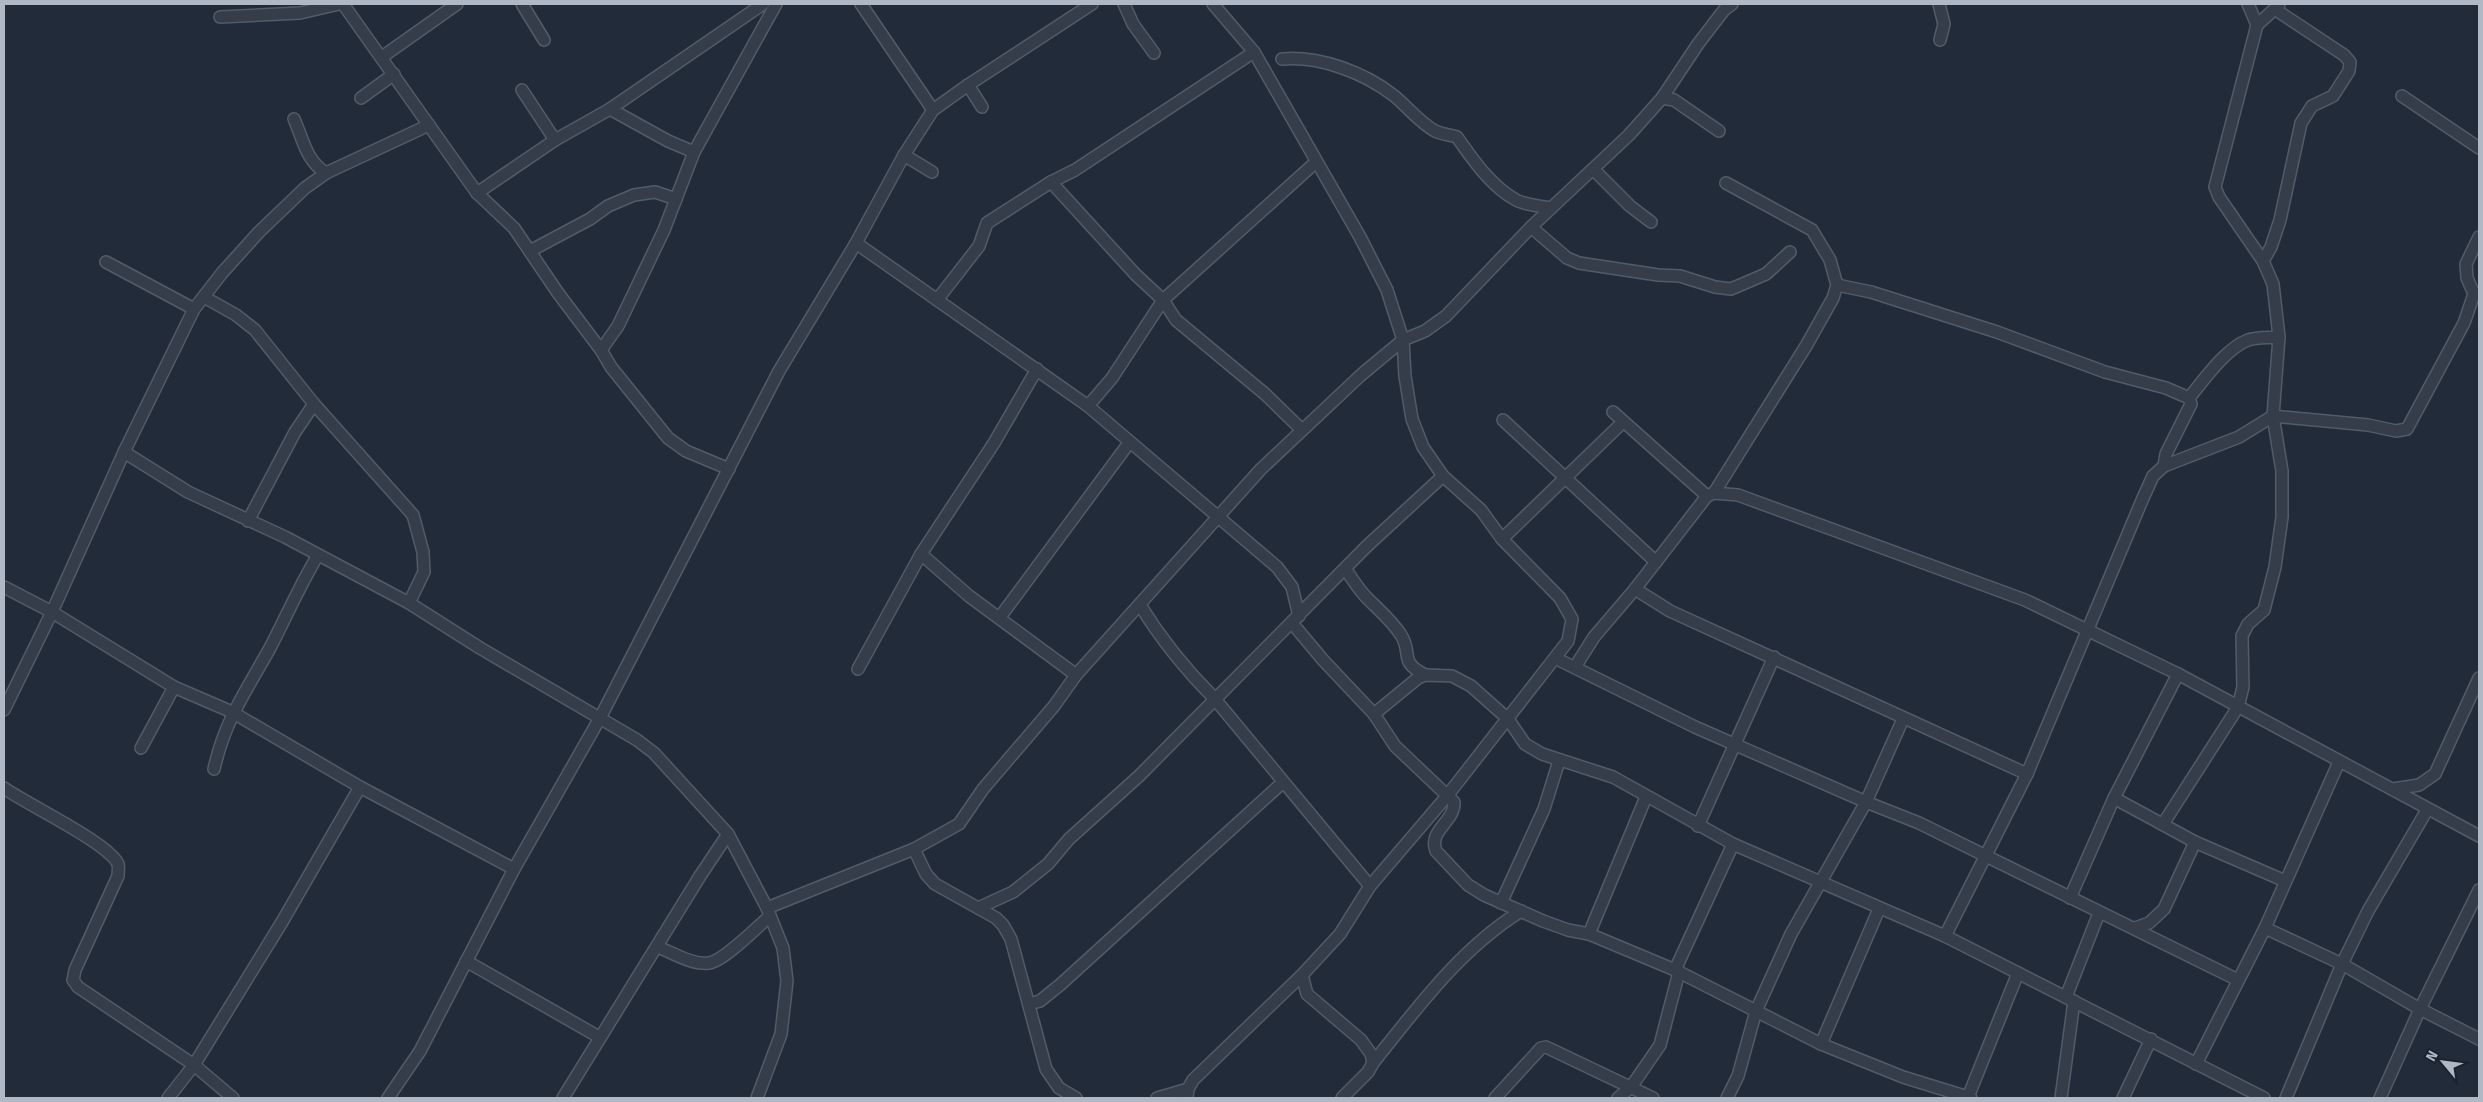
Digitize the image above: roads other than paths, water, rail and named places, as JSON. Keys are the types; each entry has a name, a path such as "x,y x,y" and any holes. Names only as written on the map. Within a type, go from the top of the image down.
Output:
{"street":[{"path":"220,17 300,13 339,4"},
{"path":"342,4 382,57 476,193 514,228 558,293 601,350 611,367 668,438 686,451 730,469"},
{"path":"382,57 457,4"},
{"path":"522,4 544,40"},
{"path":"476,193 555,140 610,109 763,4"},
{"path":"601,350 618,326 664,230 694,152 776,4"},
{"path":"861,4 933,110"},
{"path":"388,1098 420,1051 514,869 600,718 779,371 856,244 904,155 933,110 1079,7 1092,4"},
{"path":"1124,4 1133,24 1154,53"},
{"path":"1156,1098 1187,1094 1201,1072 1302,975 1340,934 1370,886 1447,796 1568,641 1572,619 1560,598 1502,539 1481,510 1443,476 1423,447 1412,418 1405,376 1403,340 1387,290 1360,237 1254,52 1213,4"},
{"path":"658,947 695,961 711,963 721,958 768,912 914,849 959,824 983,789 1054,706 1076,674 1261,469 1361,375 1403,340 1425,331 1446,316 1531,227 1593,169 1662,98 1698,44 1724,10 1732,4"},
{"path":"1939,4 1944,24 1940,40"},
{"path":"2248,4 2257,24"},
{"path":"2163,824 2238,707 2244,687 2240,649 2242,636 2248,624 2264,610 2275,567 2280,527 2282,471 2273,416 2279,338 2273,284 2263,261 2219,197 2215,187 2257,24 2278,7 2344,55 2350,62 2349,71 2333,96 2312,106 2301,123 2280,220 2271,247 2263,261"},
{"path":"937,300 979,246 987,223 1051,182 1084,165 1254,52"},
{"path":"1282,59 1304,57 1329,63 1374,83 1393,95 1435,131 1457,137 1486,176 1517,201 1550,208"},
{"path":"361,98 394,74"},
{"path":"968,85 982,107"},
{"path":"522,90 555,140"},
{"path":"2402,96 2479,148"},
{"path":"1662,98 1674,100 1718,131"},
{"path":"610,109 668,141 694,152"},
{"path":"294,119 311,161 316,167 326,173"},
{"path":"4,710 52,612 124,452 194,309 222,273 259,232 305,188 326,173 429,125"},
{"path":"904,155 932,172"},
{"path":"1088,406 1112,378 1163,300 1316,162"},
{"path":"1593,169 1630,206 1652,222"},
{"path":"1051,182 1136,276 1163,300 1176,320 1265,394 1302,430"},
{"path":"1575,667 1594,637 1635,589 1710,494 1806,346 1833,298 1837,285 1830,260 1812,230 1726,183"},
{"path":"530,252 590,219 608,206 634,195 655,192 676,200"},
{"path":"1531,227 1567,258 1579,263 1658,275 1680,276 1715,287 1731,288 1766,274 1790,252"},
{"path":"1945,936 2027,774 2142,498 2153,476 2164,466 2239,437 2273,416 2368,425 2396,431 2407,429 2477,295 2467,278 2466,264 2479,237"},
{"path":"856,244 1088,406 1129,443 1218,516 1286,577 1292,587 1296,620 1323,660 1374,714 1395,746 1454,802 1453,813 1434,838 1436,850 1468,884 1501,903 1520,911 1568,930 1589,934 1677,971 1820,1044 1903,1077 1969,1098 2018,972"},
{"path":"106,262 194,309"},
{"path":"1837,285 1871,292 1997,332 2105,372 2166,388 2189,398 2191,404 2166,454 2164,466"},
{"path":"204,297 236,315 255,330 314,404 413,515 423,552 424,572 409,603"},
{"path":"2189,398 2214,367 2243,342 2250,339 2279,338"},
{"path":"858,669 922,554 994,443 1037,369"},
{"path":"248,521 295,432 314,404"},
{"path":"1613,412 1710,494 1738,494 2025,600 2086,632 2178,674 2339,762 2393,789 2427,810 2479,836"},
{"path":"1503,420 1656,562"},
{"path":"1502,539 1623,422"},
{"path":"1000,617 1129,443"},
{"path":"124,452 188,492 318,555 409,603 480,648 654,752 728,834 768,912 783,948 787,980 781,1034 757,1098"},
{"path":"978,908 1013,892 1048,864 1069,839 1139,776 1214,698 1296,620 1401,513 1443,476"},
{"path":"922,554 969,596 1076,674"},
{"path":"214,769 222,737 232,712 251,682 318,555"},
{"path":"1346,570 1365,596 1400,634 1406,643 1406,653 1410,665 1425,675 1452,676 1471,686 1508,719 1526,744 1559,761 1613,777 1732,844 1945,936 2264,1098"},
{"path":"4,587 52,612 174,687 232,712 360,787 514,869"},
{"path":"1635,589 1670,611 2027,774"},
{"path":"1140,605 1156,631 1370,886"},
{"path":"1698,826 1774,657"},
{"path":"1555,658 1734,744 1866,802 1919,823 1985,854 2100,913 2135,928 2238,980"},
{"path":"2070,898 2114,798 2178,674"},
{"path":"1374,714 1405,688 1425,675"},
{"path":"2393,789 2419,785 2436,774 2479,678"},
{"path":"141,748 174,687"},
{"path":"1727,1098 1738,1076 1756,1011 1791,934 1866,802 1903,719"},
{"path":"1501,903 1544,809 1559,761"},
{"path":"2196,1064 2265,928 2339,762"},
{"path":"1030,1004 1040,1001 1062,984 1282,783"},
{"path":"168,1098 194,1066 282,922 360,787"},
{"path":"4,788 87,838 110,854 118,865 118,876 75,970 73,980 78,987 194,1066 233,1098"},
{"path":"1589,934 1646,796"},
{"path":"2114,798 2195,842 2285,881"},
{"path":"2286,1098 2342,964 2368,910 2427,810"},
{"path":"563,1098 728,834"},
{"path":"2135,928 2149,923 2164,909 2195,842"},
{"path":"1618,1098 1631,1087 1660,1045 1677,971 1732,844"},
{"path":"914,849 923,869 934,884 978,908 1004,925 1011,939 1030,1004 1039,1048 1050,1078 1059,1088 1076,1098"},
{"path":"2380,1098 2420,1009 2479,890"},
{"path":"1820,1044 1879,908"},
{"path":"1342,1098 1368,1072 1373,1063 1449,971 1504,921 1520,911"},
{"path":"2061,1098 2070,999 2100,913"},
{"path":"2265,928 2342,964 2420,1009 2479,1039"},
{"path":"466,962 600,1037"},
{"path":"1302,975 1307,994 1361,1040 1370,1054 1373,1063"},
{"path":"2123,1098 2151,1040"},
{"path":"1494,1098 1541,1048 1546,1047 1596,1073 1653,1098"}]}
